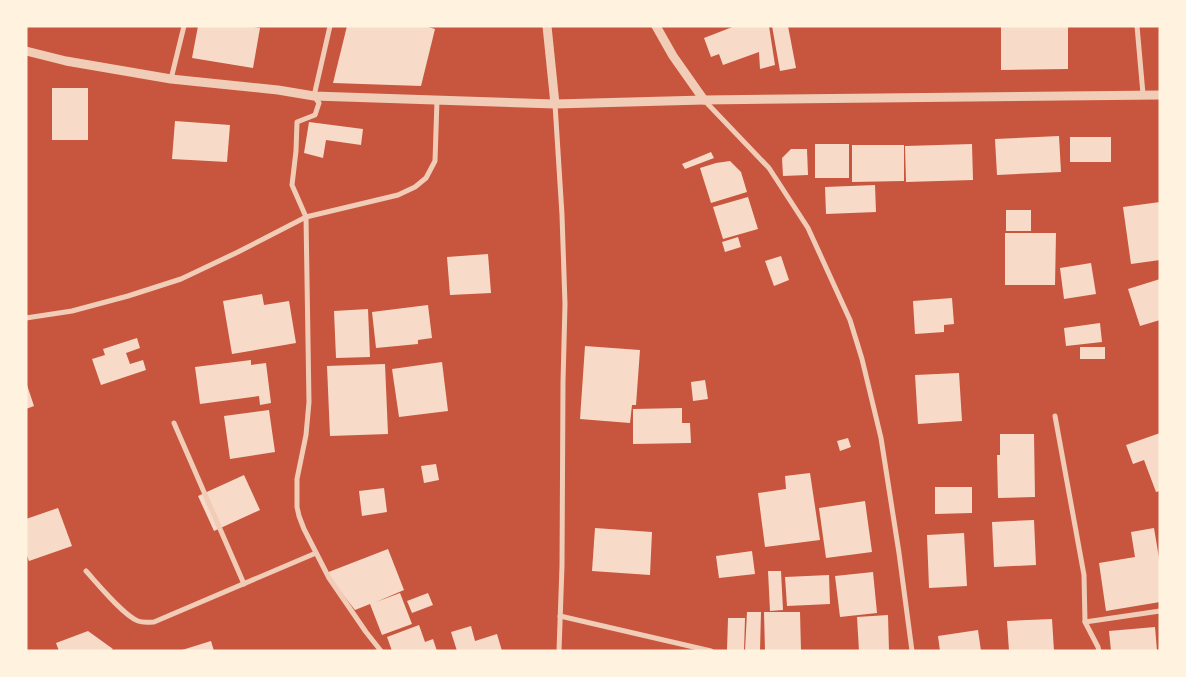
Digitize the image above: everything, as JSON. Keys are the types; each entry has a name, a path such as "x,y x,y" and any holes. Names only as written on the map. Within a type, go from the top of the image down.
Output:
{"street":[{"path":"171,79 184,26"},
{"path":"330,26 314,96 319,103 315,115 296,122 296,151 292,185 306,217 309,402 306,435 298,473 297,507 299,516 329,578 381,651"},
{"path":"548,26 562,215 565,304 560,651"},
{"path":"656,26 673,56 704,100 769,168 808,228 850,320 862,359 881,438 912,651"},
{"path":"1137,26 1143,94"},
{"path":"26,52 66,61 171,79 278,90 314,96 555,104 704,100 1160,95"},
{"path":"26,318 72,311 181,279 306,217 398,195 415,187 426,178 435,162 437,100"},
{"path":"1055,416 1084,575 1085,622 1099,651"},
{"path":"174,423 244,584"},
{"path":"86,571 130,617 145,623 154,622 316,553"},
{"path":"1085,622 1160,611"},
{"path":"560,616 710,651"}],"building":[{"path":"198,26 249,26 260,28 253,68 192,58"},
{"path":"347,26 425,26 435,29 421,86 333,83"},
{"path":"735,26 769,26 775,65 760,69 759,52 723,65 719,54 711,57 704,38"},
{"path":"772,26 788,26 796,68 780,71"},
{"path":"1001,26 1068,26 1068,69 1001,70"},
{"path":"52,88 88,88 88,140 52,140"},
{"path":"175,121 230,125 227,162 172,159"},
{"path":"309,122 363,129 361,145 326,140 323,158 304,153"},
{"path":"1059,136 1061,172 997,175 995,139"},
{"path":"1070,137 1111,137 1111,162 1070,162"},
{"path":"815,144 849,144 849,178 815,178"},
{"path":"972,144 973,180 906,182 905,146"},
{"path":"852,145 904,145 904,181 852,182"},
{"path":"791,149 807,149 808,175 783,176 782,158"},
{"path":"711,152 714,158 685,169 682,164"},
{"path":"730,161 741,172 747,192 711,203 700,168"},
{"path":"875,185 876,212 826,214 825,187"},
{"path":"748,197 758,229 723,239 713,207"},
{"path":"1160,202 1160,260 1131,264 1123,207"},
{"path":"1006,210 1031,210 1031,231 1006,231"},
{"path":"1005,233 1056,233 1055,285 1005,285"},
{"path":"738,237 741,247 725,252 722,242"},
{"path":"488,254 491,293 450,295 447,257"},
{"path":"781,256 789,280 774,286 765,261"},
{"path":"1091,263 1096,294 1064,299 1060,268"},
{"path":"1160,279 1160,320 1140,326 1128,289"},
{"path":"262,294 264,305 289,301 296,343 232,354 223,301"},
{"path":"952,298 954,324 944,325 944,332 915,334 913,301"},
{"path":"428,305 432,338 418,340 418,344 376,348 372,312"},
{"path":"368,309 370,357 336,358 334,311"},
{"path":"1100,323 1102,342 1066,346 1064,328"},
{"path":"137,338 140,348 126,353 130,364 143,360 146,370 101,385 92,359 105,355 103,349"},
{"path":"585,346 640,350 636,405 632,405 630,423 580,419"},
{"path":"1080,347 1105,347 1105,359 1080,359"},
{"path":"251,360 251,365 266,363 271,403 260,405 259,396 200,404 195,367"},
{"path":"442,362 448,411 399,417 392,369"},
{"path":"385,364 388,434 330,436 327,366"},
{"path":"959,373 962,421 918,424 915,375"},
{"path":"705,380 708,399 693,401 691,382"},
{"path":"26,382 34,406 26,409"},
{"path":"682,408 682,423 690,423 691,443 633,444 633,409"},
{"path":"269,410 275,452 230,459 224,416"},
{"path":"1160,433 1160,491 1156,492 1144,460 1133,464 1126,445"},
{"path":"1000,434 1034,434 1035,497 998,498 997,455 1000,455"},
{"path":"848,438 851,447 840,451 837,441"},
{"path":"436,464 439,480 424,483 421,466"},
{"path":"810,473 820,540 765,547 758,493 786,489 785,476"},
{"path":"244,475 260,510 214,531 198,496"},
{"path":"935,487 972,487 972,513 935,514"},
{"path":"384,488 387,512 362,516 359,491"},
{"path":"865,501 872,552 826,558 819,508"},
{"path":"58,508 72,546 29,561 26,553 26,519"},
{"path":"1034,520 1036,565 994,567 992,522"},
{"path":"595,528 652,532 650,575 592,571"},
{"path":"1154,528 1160,564 1160,602 1106,611 1099,563 1135,557 1131,532"},
{"path":"964,533 967,586 929,588 927,535"},
{"path":"388,549 404,590 376,602 400,593 412,624 382,635 370,604 355,610 326,573"},
{"path":"752,551 755,574 719,578 716,556"},
{"path":"768,571 781,571 783,610 770,611"},
{"path":"873,572 877,613 840,617 835,576"},
{"path":"829,575 830,604 787,606 785,577"},
{"path":"428,593 433,605 412,613 407,601"},
{"path":"747,612 761,612 760,651 745,651"},
{"path":"764,612 800,612 801,651 765,651"},
{"path":"888,615 889,651 859,651 857,617"},
{"path":"728,618 745,618 744,651 727,651"},
{"path":"1052,619 1054,651 1009,651 1007,621"},
{"path":"419,625 425,642 433,639 437,651 392,651 387,637"},
{"path":"471,626 475,641 497,634 502,651 457,651 451,632"},
{"path":"1155,627 1157,651 1111,651 1109,631"},
{"path":"978,630 981,651 940,651 938,636"},
{"path":"88,631 113,649 109,651 59,651 56,643"},
{"path":"211,641 214,651 182,651 182,650"}]}
